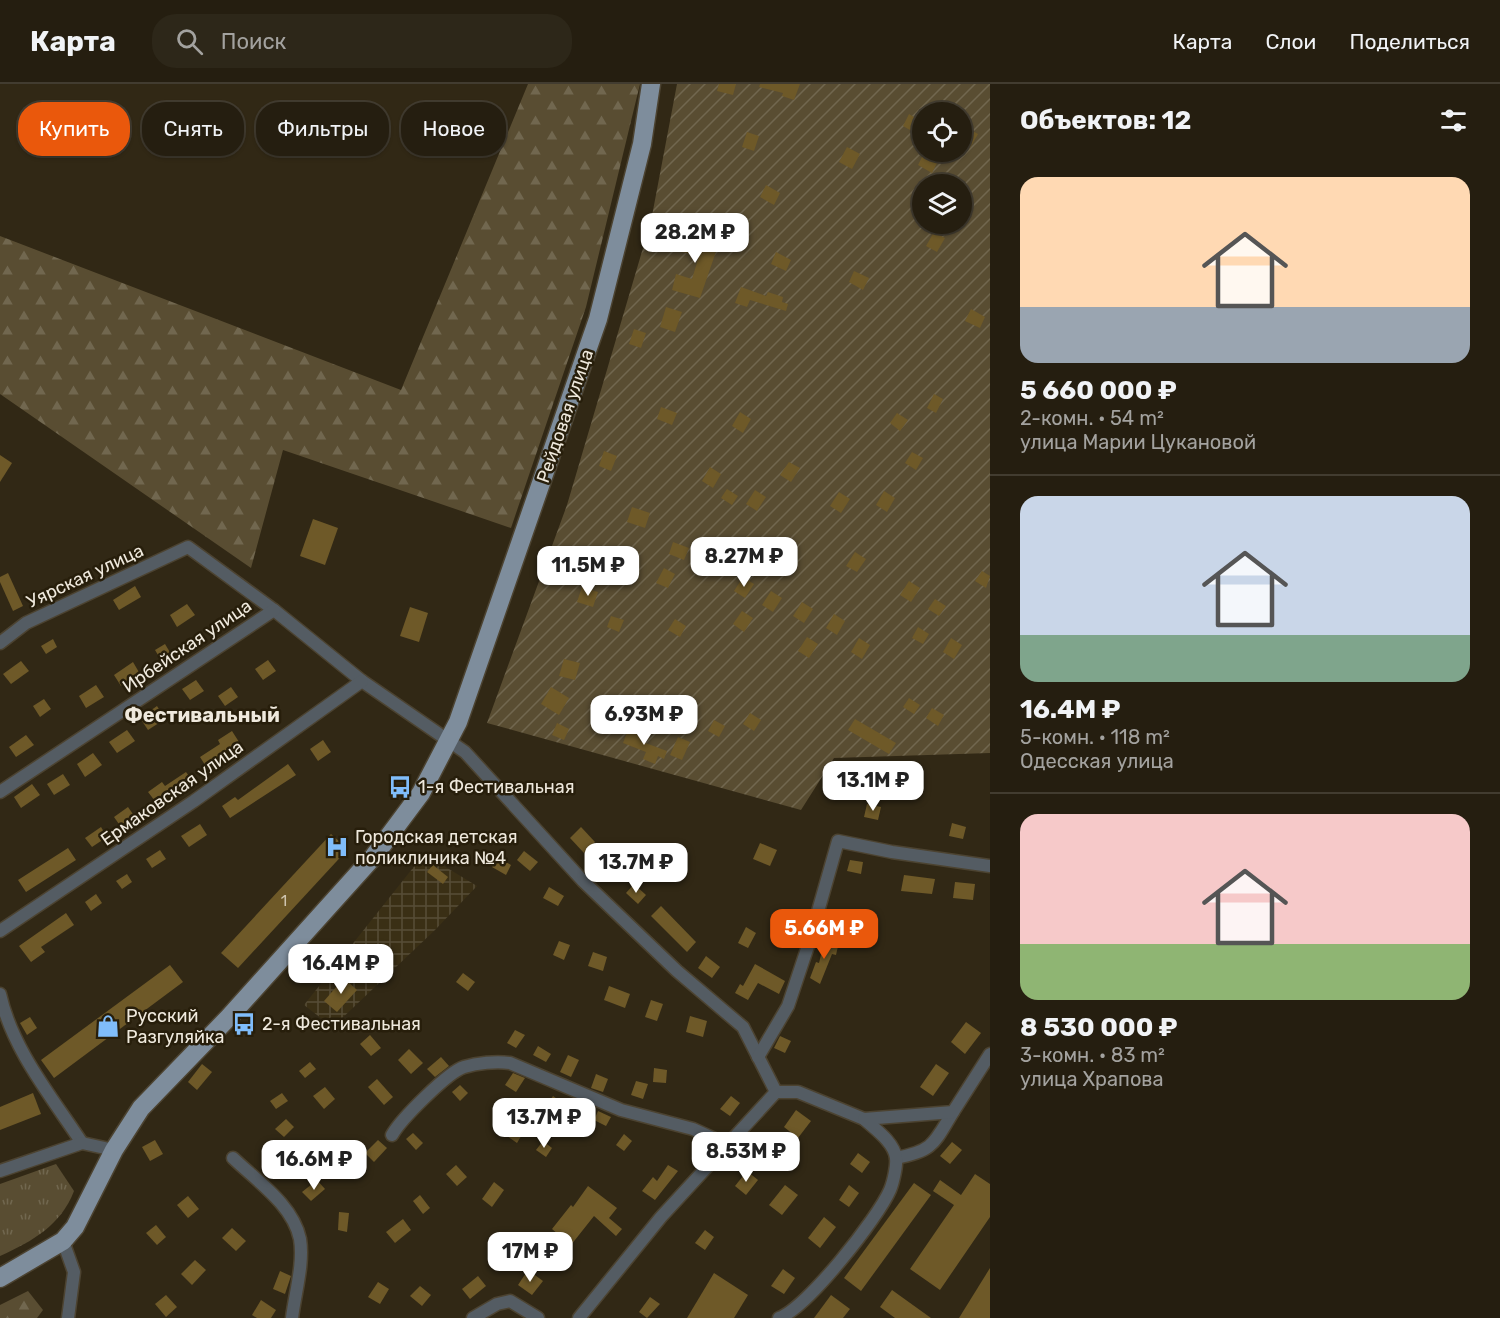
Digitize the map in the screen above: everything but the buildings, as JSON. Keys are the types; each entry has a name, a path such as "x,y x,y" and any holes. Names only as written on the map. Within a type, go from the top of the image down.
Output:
{"main road":[{"name":"Рейдовая улица","path":"63,1241 84,1211 114,1150 141,1108 237,1008 374,856 421,793 450,740 598,319 642,144 651,84"},
{"path":"0,1278 63,1241"}],"street":[{"name":"Уярская улица","path":"0,643 26,623 188,547 274,610"},
{"path":"274,610 362,681 450,740 522,812 583,881 677,971 743,1027 776,1092"},
{"name":"Ирбейская улица","path":"0,792 274,610"},
{"name":"Ермаковская улица","path":"0,931 194,801 362,681"},
{"path":"758,1057 788,1006 809,943 838,841 892,852 990,866"},
{"path":"0,994 6,1021 25,1057 82,1143"},
{"path":"896,1158 921,1154 934,1143 990,1054"},
{"path":"392,1135 410,1112 458,1070 502,1062 510,1063 621,1110 693,1129 728,1145"},
{"path":"579,1318 661,1217 776,1092 798,1092 864,1119 887,1140 896,1158 891,1189 824,1282 788,1315 779,1318"},
{"path":"864,1119 953,1112"},
{"path":"0,1171 82,1143 114,1150"},
{"path":"233,1158 286,1209 295,1225 301,1254 292,1318"},
{"path":"63,1241 74,1272 68,1318"},
{"path":"473,1318 497,1304 510,1301 538,1318"}],"shaded area":[{"path":"424,854 477,886 435,930 337,1023 326,1022 304,1005"}],"green space":[{"path":"528,84 640,84 586,307 511,528 283,450 251,568 0,394 0,236 401,390 498,156 506,156 506,137"},
{"path":"677,84 990,84 990,753 834,758 801,810 487,723 567,505 651,221"},
{"path":"56,1164 74,1191 62,1213 54,1223 34,1238 0,1256 0,1184"},
{"path":"28,1291 43,1310 37,1318 0,1318 0,1305"}],"place":[{"name":"1-я Фестивальная","path":"400,787"},
{"name":"Городская детская поликлиника №4","path":"337,847"},
{"name":"2-я Фестивальная","path":"244,1024"},
{"name":"Русский Разгуляйка","path":"108,1026"}],"district":[{"name":"Фестивальный","path":"202,715"}]}
